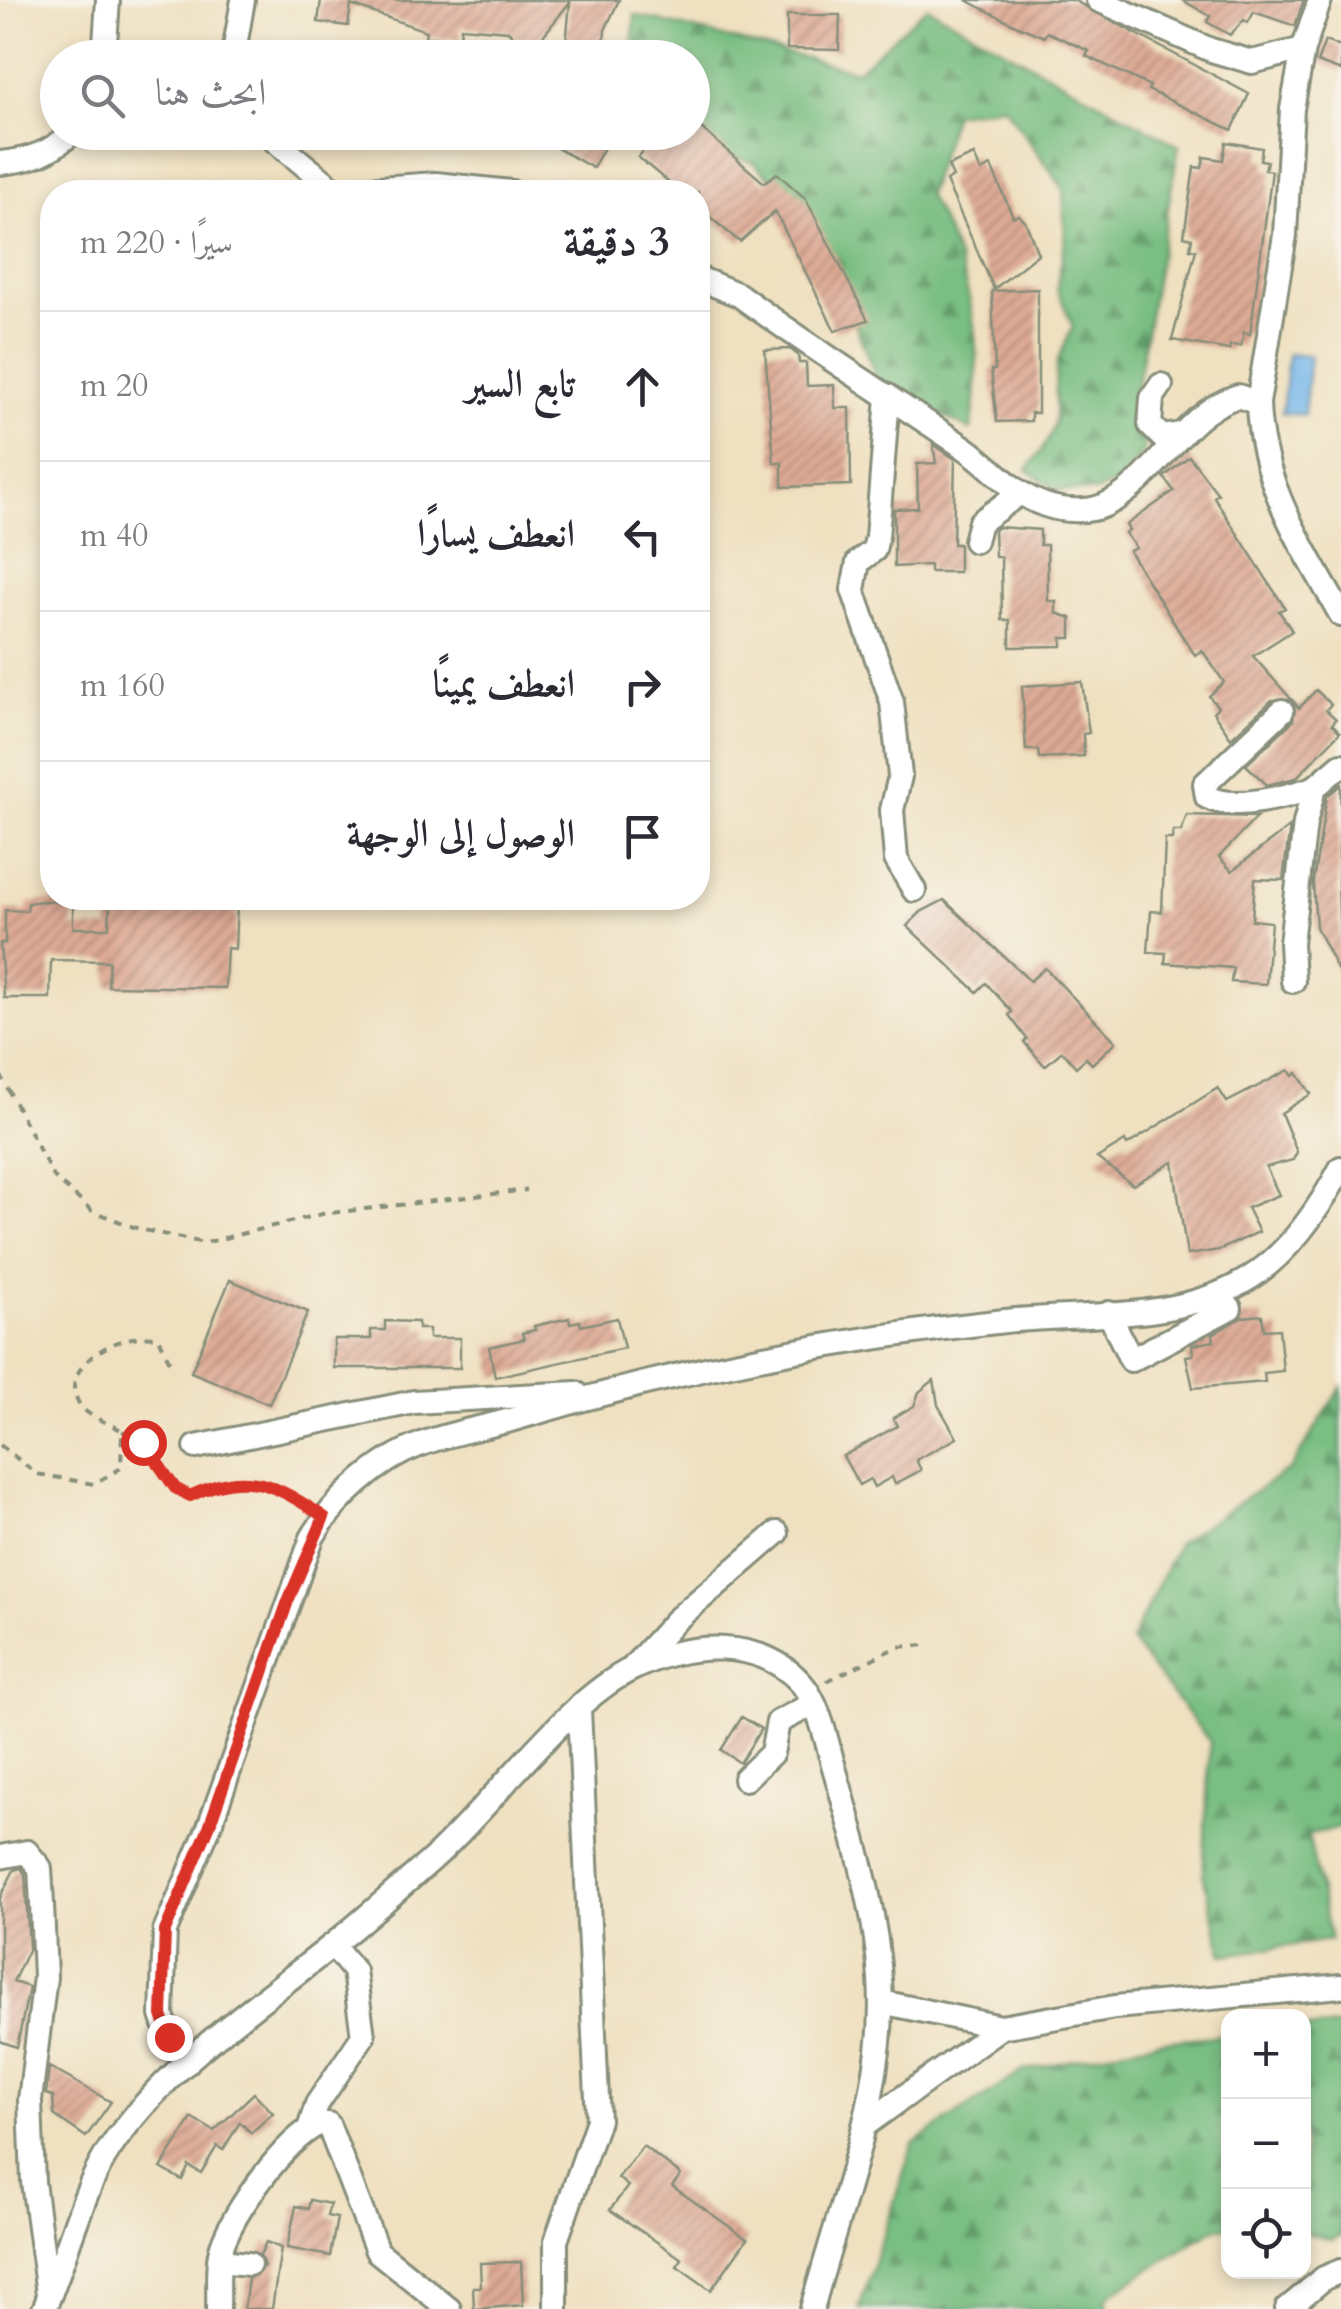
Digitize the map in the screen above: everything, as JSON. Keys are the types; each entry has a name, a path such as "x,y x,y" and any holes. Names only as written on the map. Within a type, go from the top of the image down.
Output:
{"street":[{"path":"105,40 108,0"},
{"path":"235,40 243,0"},
{"path":"1098,0 1211,50 1252,62 1303,49"},
{"path":"1320,0 1303,49 1292,109 1284,235 1258,403 1261,455 1270,480 1341,615"},
{"path":"0,163 30,160 53,150"},
{"path":"286,150 322,180"},
{"path":"710,283 739,295 971,452 1020,493 1046,506 1076,510 1102,507 1126,492 1182,434 1221,402 1238,396 1258,403"},
{"path":"1161,386 1152,398 1150,425 1162,436 1182,434"},
{"path":"888,396 877,537 874,550 858,562 854,590 892,702 900,776 892,810 896,859 914,890"},
{"path":"975,541 980,522 1020,493"},
{"path":"1282,711 1220,766 1206,784 1207,797 1220,804 1243,805 1314,788 1341,765"},
{"path":"1294,980 1295,899 1314,788"},
{"path":"187,2063 169,2037 162,2015 165,1931 209,1827 306,1554 324,1517 372,1473 418,1445 600,1393 883,1336 1189,1301 1240,1284 1261,1270 1308,1220 1341,1168"},
{"path":"1108,1313 1131,1360 1230,1308"},
{"path":"196,1447 414,1402 600,1393"},
{"path":"46,2304 106,2154 130,2121 187,2063 449,1845 578,1710 633,1668 676,1620 776,1533"},
{"path":"633,1668 681,1652 716,1647 766,1658 808,1694 841,1791 872,1920 881,2002 879,2049 864,2125 806,2308"},
{"path":"745,1779 772,1753 778,1722 808,1694"},
{"path":"533,2309 555,2299 556,2241 598,2120 578,1710"},
{"path":"0,1857 27,1852 40,1868 45,1977 30,2100 33,2182 46,2304"},
{"path":"218,2309 220,2261 241,2206 309,2129 316,2104 362,2036 354,1971 333,1945"},
{"path":"881,2002 1001,2027 1115,2007 1341,1986"},
{"path":"864,2125 1001,2027"},
{"path":"309,2129 328,2124 377,2251 449,2309"},
{"path":"220,2261 249,2264"},
{"path":"1287,2309 1324,2278 1341,2271"}],"path":[{"path":"0,1074 53,1176 92,1211 139,1229 204,1243 322,1214 527,1190"},
{"path":"172,1367 158,1338 139,1333 121,1337 89,1358 78,1374 74,1392 81,1406 143,1442 175,1488 190,1496 228,1480 250,1479 276,1488 324,1517"},
{"path":"0,1445 38,1474 94,1484 121,1468 122,1430"},
{"path":"808,1694 897,1646 928,1644"}],"green space":[{"path":"927,7 1179,146 1137,384 1144,451 1119,482 1095,492 1057,490 1027,470 1054,424 1056,367 1073,327 1057,288 1065,241 1063,188 1004,106 954,113 927,195 955,251 971,308 977,368 971,430 878,383 814,218 753,162 710,150 710,40 633,40 635,15 857,71"},
{"path":"1341,1387 1341,1828 1308,1834 1330,1940 1223,1955 1203,1874 1210,1742 1131,1641 1178,1543 1291,1468"},
{"path":"1341,2026 1341,2236 1331,2240 1311,2234 1311,2028"},
{"path":"1221,2036 1221,2228 1107,2296 1107,2309 859,2309 913,2144 1023,2071 1159,2041"}],"water":[{"path":"1288,354 1310,356 1304,415 1282,413"}],"building":[{"path":"321,0 619,0 604,40 566,40 570,2 540,40 514,37 508,31 461,27 460,39 425,37 426,31 351,5 348,26 318,22"},
{"path":"966,0 1073,0 1249,94 1232,130 1086,56 1089,51 1047,32 1044,37"},
{"path":"1182,0 1304,0 1295,26 1254,12 1248,23 1244,20 1230,35 1207,22 1210,16"},
{"path":"787,15 840,15 839,50 787,49"},
{"path":"1325,41 1341,47 1341,71 1317,62"},
{"path":"710,136 764,183 777,173 806,199 868,320 835,331 775,211 740,242 710,217 710,180 666,180 638,157 644,150 710,150"},
{"path":"1226,142 1262,148 1260,160 1267,161 1265,170 1272,171 1250,334 1244,332 1241,346 1230,345 1229,350 1172,340 1196,250 1190,249 1192,238 1184,236 1194,167 1202,168 1204,157 1223,160"},
{"path":"560,150 602,150 593,168"},
{"path":"974,155 981,171 991,166 1013,217 1019,215 1026,223 1038,254 994,289 946,181 953,177 948,166"},
{"path":"1038,289 1038,413 1031,413 1031,421 997,422 991,370 995,370 992,291"},
{"path":"790,349 798,355 799,363 806,363 807,386 834,385 835,408 850,408 851,485 782,487 782,463 774,463 765,350"},
{"path":"933,444 955,459 953,544 959,544 959,572 930,572 930,565 894,567 894,509 918,508 917,464 936,463"},
{"path":"1189,456 1218,494 1214,497 1285,608 1279,611 1292,631 1253,656 1292,700 1272,700 1231,738 1213,712 1218,707 1209,696 1224,682 1202,650 1195,655 1184,639 1129,551 1136,548 1125,533 1129,530 1126,525 1174,491 1164,477"},
{"path":"994,530 1040,530 1040,545 1047,545 1048,601 1056,601 1056,613 1071,618 1071,638 1062,638 1062,646 1010,647 1010,620 1002,620 1001,557 995,557"},
{"path":"1082,682 1089,733 1083,734 1084,756 1039,758 1038,750 1026,750 1022,686"},
{"path":"1316,690 1331,704 1326,710 1336,719 1332,724 1340,732 1296,778 1267,785 1246,765 1293,721 1294,702 1299,708"},
{"path":"1341,785 1341,977 1316,927 1313,882 1327,796"},
{"path":"1187,815 1257,817 1219,857 1232,871 1290,826 1283,880 1255,879 1252,920 1271,922 1266,984 1231,982 1233,968 1165,963 1166,953 1148,952 1151,911 1162,912 1165,839 1172,839 1173,831 1181,831"},
{"path":"944,900 1030,981 1045,968 1116,1042 1092,1064 1086,1058 1076,1067 1062,1051 1045,1066 1024,1042 1027,1039 1009,1015 1012,1012 986,983 977,992 907,926 921,912"},
{"path":"40,901 40,910 73,910 73,928 109,928 110,910 237,910 235,949 227,948 225,988 108,986 109,961 51,960 50,998 4,998 0,943 5,943 5,910 27,911 28,903"},
{"path":"1289,1070 1293,1076 1297,1073 1311,1094 1281,1113 1297,1152 1293,1160 1266,1167 1279,1195 1247,1208 1259,1232 1219,1250 1187,1255 1173,1162 1133,1185 1097,1158 1125,1141 1127,1145 1218,1088 1227,1102"},
{"path":"230,1280 308,1312 269,1404 191,1372"},
{"path":"1262,1315 1264,1330 1279,1329 1283,1371 1264,1373 1265,1382 1193,1388 1186,1356 1193,1355 1192,1345 1214,1341 1213,1334 1242,1317"},
{"path":"569,1318 570,1323 580,1321 581,1326 617,1318 624,1348 495,1377 489,1347 524,1339 522,1333 535,1330 534,1326"},
{"path":"385,1321 418,1322 418,1329 429,1329 429,1338 460,1338 460,1368 334,1368 334,1339 371,1339 371,1330 385,1330"},
{"path":"934,1380 938,1405 957,1438 916,1460 921,1470 895,1484 892,1477 874,1487 870,1479 859,1485 843,1456 897,1426 893,1418 914,1406 919,1392"},
{"path":"742,1717 761,1729 740,1763 721,1750"},
{"path":"21,1868 25,1874 29,1948 13,1982 29,1987 17,2047 0,2041 0,1898 14,1870"},
{"path":"49,2067 111,2102 86,2137 54,2115 53,2096 46,2094"},
{"path":"254,2093 273,2113 251,2133 240,2122 223,2150 217,2146 201,2173 189,2166 182,2180 161,2168 192,2118 214,2131"},
{"path":"643,2146 681,2175 672,2186 747,2239 711,2290 677,2266 682,2259 610,2210 628,2186 618,2178"},
{"path":"310,2200 330,2204 327,2216 337,2218 330,2256 287,2248 296,2206 308,2209"},
{"path":"266,2242 281,2248 272,2309 244,2309 248,2279 264,2266 260,2255"},
{"path":"521,2262 523,2305 474,2309 473,2287 481,2287 480,2263"}],"route":[{"path":"143,1442 175,1488 190,1496 228,1480 250,1479 276,1488 324,1517 288,1601 209,1827 165,1931 162,2015 169,2037"}]}
